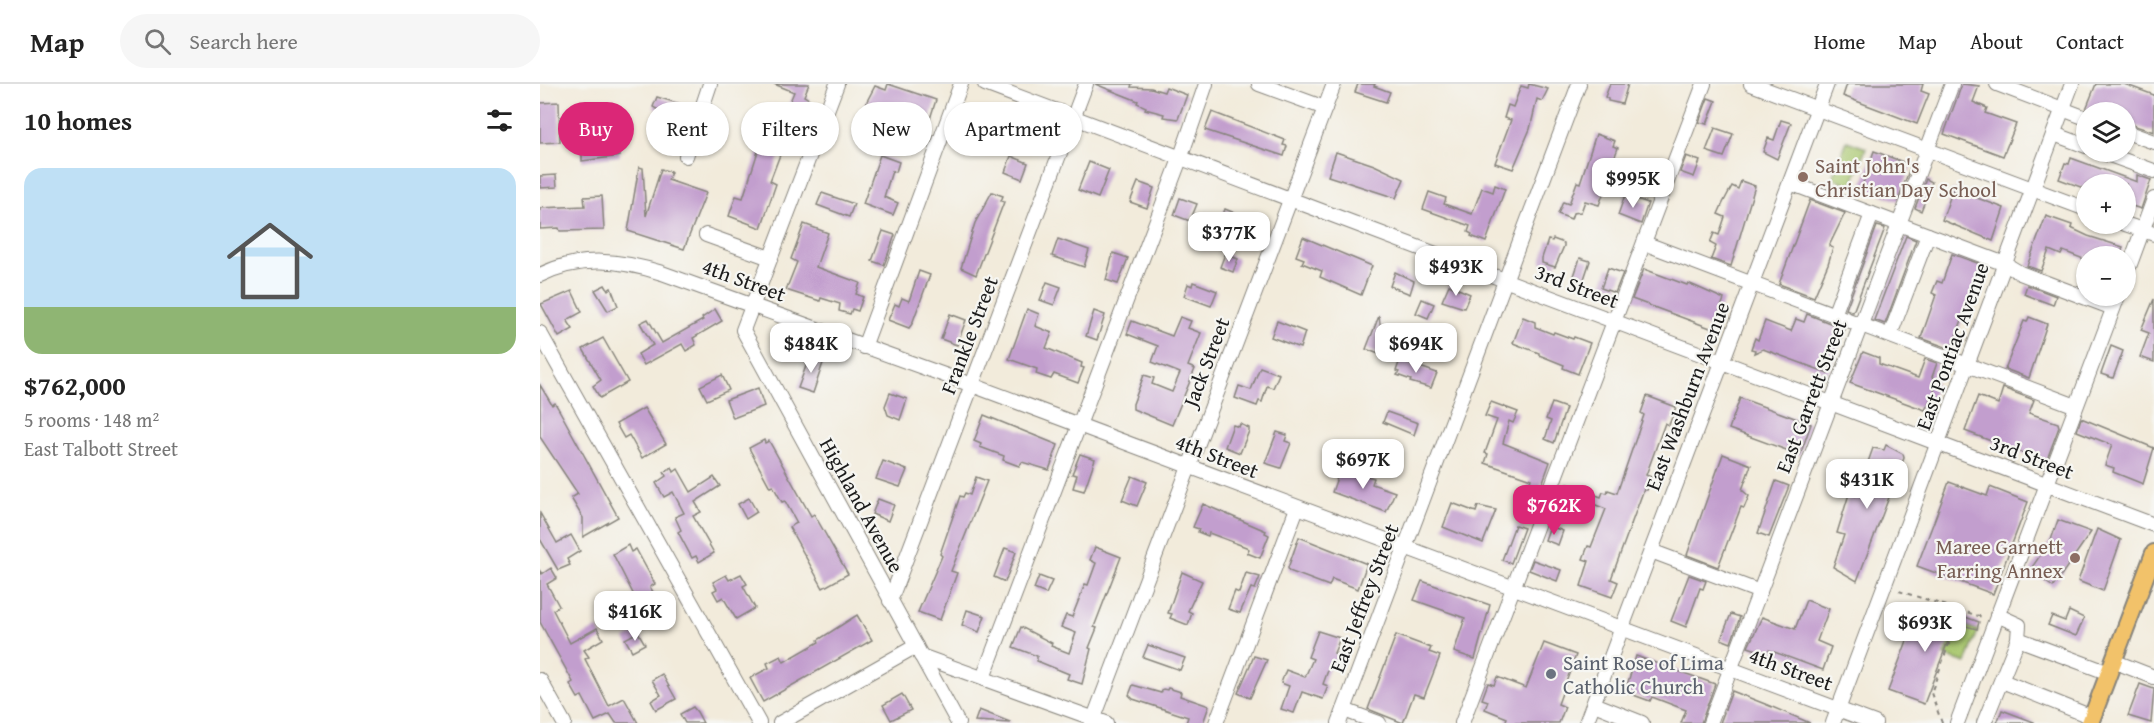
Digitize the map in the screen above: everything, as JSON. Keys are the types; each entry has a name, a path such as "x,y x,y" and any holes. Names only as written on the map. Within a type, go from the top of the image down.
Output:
{"main road":[{"path":"2091,720 2154,553"}],"street":[{"path":"704,102 710,84"},
{"name":"Highland Avenue","path":"837,84 743,330 958,723"},
{"path":"864,347 962,84"},
{"name":"3rd Street","path":"985,84 1030,102"},
{"name":"Frankle Street","path":"1079,102 1086,84"},
{"path":"983,678 1180,159 1206,84"},
{"path":"1259,84 1325,108"},
{"name":"Jack Street","path":"1097,722 1189,468 1334,84"},
{"name":"East Jeffrey Street","path":"1342,716 1579,84"},
{"path":"1462,723 1704,84"},
{"path":"1751,84 2076,205"},
{"name":"East Washburn Avenue","path":"1586,723 1827,84"},
{"name":"East Garrett Street","path":"1710,723 1952,84"},
{"path":"1997,84 2076,114"},
{"name":"East Pontiac Avenue","path":"1833,723 2072,84"},
{"name":"3rd Street","path":"1082,122 2154,525"},
{"path":"2054,134 2076,142"},
{"path":"2136,136 2154,142"},
{"name":"Frankle Street","path":"890,601 1059,156"},
{"path":"2129,162 2154,171"},
{"path":"1790,183 2005,264 2019,273 2076,290"},
{"path":"2136,255 2148,232 2154,199"},
{"path":"1834,315 1872,214"},
{"path":"706,235 770,258"},
{"path":"1890,335 1928,235"},
{"path":"1644,243 2076,406"},
{"name":"4th Street","path":"540,275 568,264 610,260 631,263 972,385 1875,723"},
{"path":"1957,723 2114,306"},
{"path":"540,333 759,723"},
{"path":"1216,723 1297,508"},
{"path":"1651,551 1760,592"},
{"path":"1984,723 2018,639 2019,625 1996,619"},
{"path":"2018,639 2111,667 2154,676"},
{"path":"780,723 919,651 1097,722"},
{"path":"540,680 564,723"},
{"path":"2002,681 2091,720"},
{"path":"1969,691 1994,699"},
{"path":"1594,704 1642,723"},
{"path":"1342,716 1379,723"}],"path":[{"path":"1899,591 1961,611 1996,619"},
{"path":"1942,723 1931,693 1961,611"}],"green space":[{"path":"1847,141 1866,148 1852,185 1832,178"},
{"path":"1958,623 1978,631 1966,663 1945,656"}],"building":[{"path":"774,84 809,84 804,96 809,99 808,102 790,102 794,92"},
{"path":"888,84 936,100 932,112 932,102 867,102 875,86 886,90"},
{"path":"1095,84 1132,84 1131,87 1151,88 1164,92 1166,87 1187,95 1178,119 1163,117 1164,114 1145,109 1146,107 1137,103 1138,101"},
{"path":"1358,84 1375,84 1374,86 1390,92 1386,102 1355,92"},
{"path":"1529,84 1548,89 1542,101 1537,99 1530,129 1513,169 1495,163 1511,120 1504,118 1508,105 1513,107 1521,86 1528,88"},
{"path":"1610,84 1628,84 1622,104 1608,101 1605,97"},
{"path":"1847,84 1923,84 1921,91 1929,94 1917,124 1843,96"},
{"path":"1962,84 1979,86 1973,102 1987,108 1985,113 2016,124 2003,156 1944,134"},
{"path":"2096,84 2124,84 2154,95 2154,132 2136,126 2136,102 2089,102"},
{"path":"657,97 674,102 655,102"},
{"path":"1708,98 1716,101 1707,124 1699,122"},
{"path":"558,102 558,142 540,143 540,103"},
{"path":"1212,112 1285,140 1283,145 1287,146 1284,156 1205,130"},
{"path":"1781,120 1791,123 1777,159 1763,152 1768,138 1774,140"},
{"path":"1715,128 1733,134 1724,157 1706,151"},
{"path":"1596,134 1615,141 1613,146 1618,148 1610,169 1620,175 1615,187 1607,184 1599,205 1585,201 1581,212 1573,213 1571,219 1558,214 1563,202 1569,204 1577,182 1580,183"},
{"path":"1874,151 1911,165 1898,201 1862,186"},
{"path":"1336,152 1374,165 1404,179 1396,198 1328,176"},
{"path":"582,156 620,156 582,161"},
{"path":"756,156 780,156 770,181 776,184 761,228 729,216 736,196 743,198"},
{"path":"880,156 899,162 896,172 892,171 884,197 898,203 893,215 863,204"},
{"path":"1011,156 1028,163 1022,179 1005,172"},
{"path":"1686,156 1700,161 1694,177 1680,172"},
{"path":"2071,158 2076,162 2115,174 2076,174 2076,185 2059,179 2065,163 2069,164"},
{"path":"1089,162 1109,170 1098,198 1078,190"},
{"path":"639,167 643,168 646,216 661,169 671,172 668,180 706,193 684,249 628,231"},
{"path":"556,175 557,187 540,188 540,176"},
{"path":"2137,175 2151,180 2141,209 2136,207"},
{"path":"1926,179 1932,182 1921,211 1915,208"},
{"path":"1741,181 1755,186 1731,266 1711,259 1716,246 1710,243 1714,233 1719,235 1725,217 1718,214 1723,203 1732,186 1738,189"},
{"path":"1138,182 1154,188 1147,208 1130,202"},
{"path":"1495,185 1505,189 1486,242 1471,236 1472,234 1468,232 1470,226 1423,209 1429,192 1446,198 1444,204 1472,214 1482,188 1493,192"},
{"path":"1953,189 2004,208 1993,241 1942,220"},
{"path":"992,192 1003,196 1001,201 1004,202 976,275 961,268 975,223"},
{"path":"822,193 854,204 849,217 817,205"},
{"path":"1625,195 1648,203 1641,224 1618,215"},
{"path":"602,196 604,230 540,229 540,208 585,206 584,197"},
{"path":"1180,198 1197,204 1190,221 1174,215"},
{"path":"1810,200 1845,213 1829,246 1833,248 1814,297 1779,284"},
{"path":"1225,209 1249,219 1242,236 1220,227 1220,216 1222,217"},
{"path":"2046,216 2072,225 2071,228 2076,230 2076,234 2084,234 2120,246 2076,246 2076,256 2063,251 2061,255 2049,250 2041,271 2027,266"},
{"path":"804,224 828,233 816,267 860,283 856,294 863,297 858,311 852,309 850,314 839,311 840,304 821,298 820,301 786,290 797,262 791,259"},
{"path":"1877,226 1885,228 1853,312 1846,309"},
{"path":"883,231 895,235 884,265 872,261"},
{"path":"1906,236 1916,240 1885,324 1874,320"},
{"path":"1303,237 1372,266 1361,295 1320,277 1322,271 1302,263 1304,259 1296,256"},
{"path":"1058,239 1089,250 1084,267 1052,256"},
{"path":"1553,239 1564,243 1555,267 1542,263 1548,240"},
{"path":"1113,253 1128,258 1118,284 1106,280"},
{"path":"1225,254 1238,259 1233,272 1220,267"},
{"path":"1952,254 1983,265 1951,349 1921,338 1936,295 1932,293 1937,281 1942,283"},
{"path":"1580,258 1590,261 1582,285 1572,282"},
{"path":"1608,268 1623,273 1615,293 1601,288"},
{"path":"1644,269 1687,285 1688,283 1724,299 1713,329 1632,299"},
{"path":"919,271 930,275 912,324 909,328 888,320 895,304 899,306 902,298 909,301"},
{"path":"1395,272 1414,281 1410,294 1390,286"},
{"path":"1047,282 1061,287 1054,305 1040,300"},
{"path":"1193,282 1217,291 1211,306 1184,296 1188,284 1192,286"},
{"path":"605,285 608,290 611,288 618,306 608,311 595,290"},
{"path":"1449,285 1470,294 1464,308 1442,301"},
{"path":"2027,285 2056,296 2053,305 2024,294"},
{"path":"572,291 582,312 567,320 573,329 559,337 541,304"},
{"path":"1422,299 1434,304 1428,318 1416,313"},
{"path":"2154,299 2154,362 2140,357 2149,333 2141,330"},
{"path":"715,309 722,321 693,338 696,345 686,351 682,344 644,365 638,354 653,345 640,323 648,319 662,343 703,320 702,318"},
{"path":"1027,309 1039,314 1035,326 1052,333 1046,348 1082,363 1081,367 1084,368 1078,383 1054,374 1051,379 1036,374 1037,369 1009,359"},
{"path":"1094,311 1105,315 1097,340 1086,336"},
{"path":"950,314 966,320 957,345 941,339"},
{"path":"1807,314 1845,329 1828,373 1763,349 1754,353 1755,350 1751,349 1755,338 1758,340 1765,321 1791,331 1796,319 1804,322"},
{"path":"1379,316 1382,339 1386,340 1381,355 1366,349"},
{"path":"1180,317 1191,321 1188,328 1201,333 1188,366 1195,369 1172,425 1133,409 1133,404 1144,375 1154,378 1152,384 1172,392 1180,373 1152,362 1158,346 1127,334 1132,321 1172,336"},
{"path":"1523,317 1535,322 1535,327 1553,334 1554,332 1590,343 1578,374 1563,368 1564,365 1539,355 1539,353 1513,343"},
{"path":"2029,317 2047,324 2029,378 2005,369 2024,321 2027,322"},
{"path":"1277,321 1305,332 1300,348 1271,337"},
{"path":"603,338 628,382 600,398 593,386 601,380 583,349"},
{"path":"2111,346 2123,351 2113,378 2101,374"},
{"path":"1863,352 1879,358 1879,364 1918,378 1925,359 1937,363 1932,377 1936,379 1934,392 1925,410 1850,383"},
{"path":"810,355 824,360 813,393 798,388"},
{"path":"1400,360 1437,373 1431,388 1410,382 1411,380 1397,375"},
{"path":"1260,367 1279,374 1273,388 1267,386 1262,402 1259,401 1257,406 1235,398 1239,386 1251,390"},
{"path":"722,375 729,390 707,400 700,386"},
{"path":"540,385 552,405 555,403 558,408 618,517 583,537 583,518 571,498 578,494 540,437"},
{"path":"758,388 764,406 733,418 726,400"},
{"path":"2003,388 2034,400 2029,413 2058,423 2059,427 2046,462 1965,431 1978,396 1998,404"},
{"path":"890,393 907,399 900,420 888,415 885,406"},
{"path":"1647,396 1676,407 1669,425 1665,423 1646,475 1651,477 1647,490 1644,489 1611,579 1618,582 1612,597 1581,586 1589,561 1583,559 1588,546 1591,547 1606,509 1583,500 1581,505 1563,498 1568,484 1601,497 1603,492 1607,493 1608,490 1617,493 1644,415 1641,413"},
{"path":"1740,398 1811,424 1800,455 1729,429"},
{"path":"1491,402 1518,412 1513,423 1509,421 1503,443 1550,462 1533,509 1521,505 1531,479 1485,463 1488,454 1485,453 1497,420 1485,416"},
{"path":"1552,403 1566,408 1554,443 1545,439 1551,421 1546,419"},
{"path":"644,408 666,444 642,458 629,435 624,438 616,424"},
{"path":"1387,412 1418,423 1414,435 1383,422"},
{"path":"984,415 1058,445 1049,470 1022,462 1019,466 1003,460 1004,456 980,447 981,444 974,441"},
{"path":"2081,418 2154,448 2143,484 2113,472 2114,468 2105,465 2112,445 2077,431"},
{"path":"1240,424 1249,428 1249,431 1240,453 1225,447 1233,425 1239,427"},
{"path":"1277,432 1287,435 1285,441 1291,443 1281,468 1265,463"},
{"path":"764,440 765,443 769,441 811,516 814,514 848,574 823,588 789,527 797,523 785,501 782,502 773,486 770,487 749,448"},
{"path":"1886,445 1903,454 1904,458 1857,581 1833,567 1844,535 1837,533 1849,494 1856,496 1873,448 1884,450"},
{"path":"1080,454 1095,459 1084,491 1073,488 1077,475 1072,474"},
{"path":"1723,454 1751,465 1742,490 1749,496 1744,508 1741,507 1718,567 1687,555"},
{"path":"883,461 907,470 900,487 876,479"},
{"path":"672,467 674,472 678,469 691,492 714,477 720,486 695,502 701,512 693,516 714,553 699,562 696,556 692,558 678,532 681,530 675,517 684,513 673,492 664,497 656,483 666,476 664,472"},
{"path":"1344,470 1374,478 1372,484 1395,492 1386,512 1332,492 1339,472 1343,474"},
{"path":"1132,476 1147,482 1137,506 1122,500"},
{"path":"976,477 987,481 951,571 957,573 940,620 918,612 942,556 940,554 960,496 963,497 965,493 970,495"},
{"path":"1776,481 1789,486 1769,537 1758,533"},
{"path":"1949,482 1987,496 1990,487 2028,502 1993,594 1917,566"},
{"path":"749,498 757,512 746,519 738,504"},
{"path":"878,499 894,505 888,521 872,514"},
{"path":"1452,503 1476,512 1478,506 1496,510 1483,543 1443,527"},
{"path":"1203,504 1266,531 1265,533 1269,535 1260,558 1247,553 1249,549 1246,547 1209,533 1208,536 1198,532 1199,529 1193,527"},
{"path":"540,513 557,543 571,535 580,551 567,559 570,565 558,570 540,539"},
{"path":"2058,520 2091,532 2053,587 2030,570 2051,540"},
{"path":"1515,525 1524,528 1511,563 1502,560"},
{"path":"1550,526 1563,531 1558,545 1545,540"},
{"path":"2097,529 2121,540 2103,591 2078,581"},
{"path":"1299,537 1367,564 1358,589 1332,579 1329,586 1289,571 1288,568"},
{"path":"628,545 631,552 636,549 655,584 650,587 663,609 660,610 663,617 649,625 613,554"},
{"path":"1095,547 1121,557 1094,627 1097,628 1089,648 1091,649 1082,684 1067,679 1069,674 1037,661 1037,656 1013,647 1021,627 1052,643 1051,646 1069,653 1076,633 1061,627 1066,615 1072,617 1085,584 1088,585 1096,563 1090,560"},
{"path":"1005,548 1016,552 1005,582 994,577"},
{"path":"1533,560 1561,570 1557,581 1529,570"},
{"path":"551,568 557,578 547,584 559,606 553,610 570,643 597,628 603,639 584,650 589,657 585,659 609,706 624,698 638,723 616,723 610,714 595,721 582,696 578,698 570,684 573,682 540,622 540,571 542,574"},
{"path":"1182,572 1202,581 1188,611 1192,613 1188,625 1170,618 1172,614 1168,613"},
{"path":"1246,573 1260,577 1255,589 1251,588 1240,613 1228,609 1235,591 1239,593"},
{"path":"741,574 747,584 743,586 755,608 736,619 723,597 718,600 713,591 717,589 713,582 726,575 729,580"},
{"path":"1689,575 1706,581 1703,589 1700,588 1686,627 1671,621"},
{"path":"1039,576 1052,581 1046,594 1034,589"},
{"path":"1422,581 1490,605 1475,659 1454,652 1465,618 1414,600"},
{"path":"1806,600 1829,609 1817,641 1831,647 1823,670 1769,650 1766,653 1748,647 1762,617 1795,629"},
{"path":"1938,607 1979,622 1977,629 1955,623 1924,704 1888,691 1919,609 1934,614"},
{"path":"967,610 985,616 979,632 962,625"},
{"path":"2069,611 2084,618 2076,636 2048,625 2052,616 2065,621"},
{"path":"1731,614 1740,617 1731,643 1721,639"},
{"path":"857,615 872,640 763,702 750,678 769,668 767,663 781,656 784,662 819,642 818,640"},
{"path":"1318,631 1340,638 1334,653 1339,655 1334,667 1330,665 1323,684 1328,686 1323,699 1302,692 1294,713 1281,709 1289,686 1281,683 1286,670 1305,677 1313,659 1308,657"},
{"path":"638,632 645,644 632,651 625,639"},
{"path":"1396,635 1431,648 1429,652 1440,656 1424,697 1414,694 1403,723 1368,709"},
{"name":"Saint Rose of Lima Catholic Church","path":"1544,643 1576,655 1558,704 1565,707 1559,723 1505,723 1507,718 1485,709 1488,701 1482,699 1488,683 1494,685 1497,677 1526,688"},
{"path":"1148,645 1185,658 1180,670 1143,657"},
{"path":"1254,656 1267,660 1250,698 1238,693"},
{"path":"1636,656 1715,684 1701,723 1681,723 1686,710 1652,697 1650,701 1625,692"},
{"path":"662,674 676,699 656,710 651,701 661,695 652,680"},
{"path":"2140,684 2154,689 2151,723 2128,716"},
{"path":"1133,685 1161,693 1163,689 1168,688 1181,692 1180,696 1209,706 1203,723 1186,723 1188,717 1133,699 1129,695"},
{"path":"1732,691 1765,704 1810,723 1720,723"},
{"path":"902,694 911,710 891,720 883,705"},
{"path":"693,707 703,723 685,723 680,714"},
{"path":"979,710 1010,722 1010,723 975,721"},
{"path":"2002,710 2034,722 1997,723"}],"place":[{"name":"Saint John's Christian Day School","path":"1803,177"},
{"name":"Maree Garnett Farring Annex","path":"2075,558"},
{"name":"Saint Rose of Lima Catholic Church","path":"1551,674"}]}
